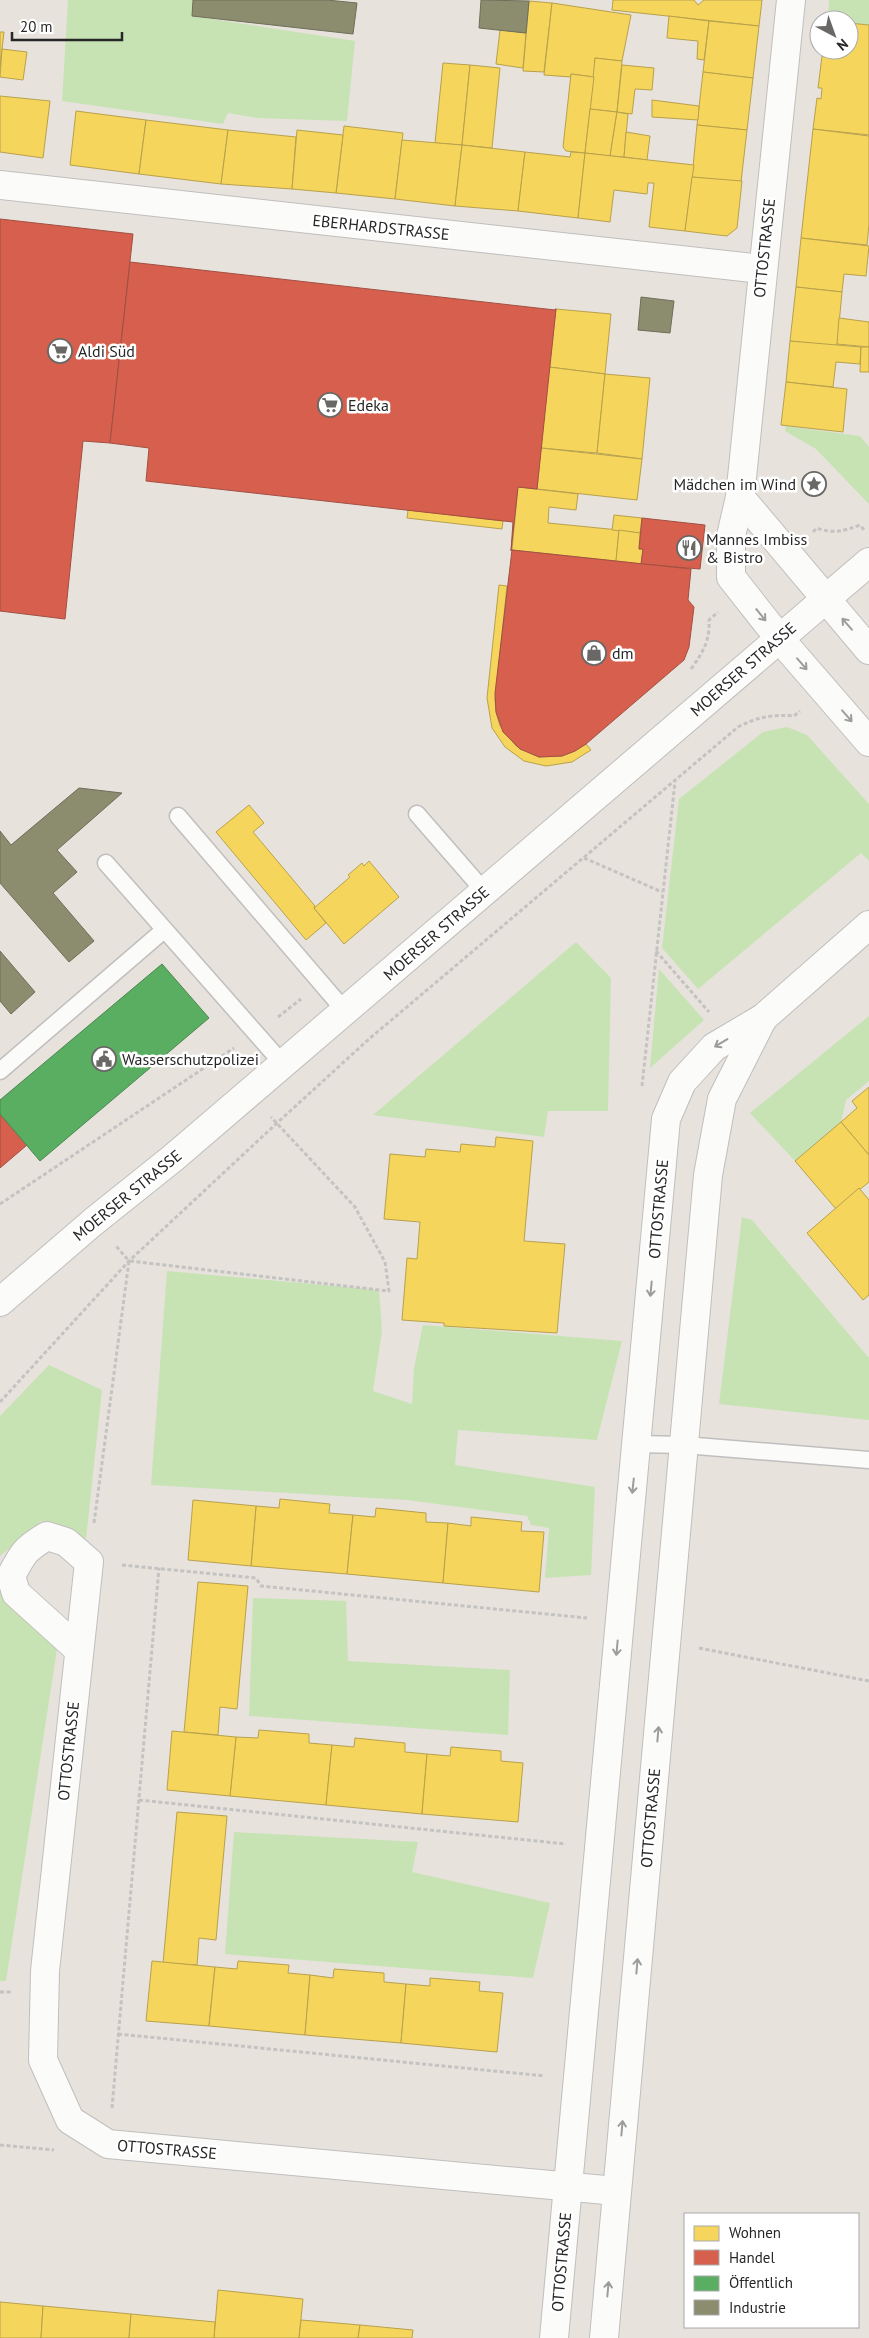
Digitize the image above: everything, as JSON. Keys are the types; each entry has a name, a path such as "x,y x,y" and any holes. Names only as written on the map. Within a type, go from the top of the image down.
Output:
{"street":[{"name":"OTTOSTRASSE","path":"791,0 740,496 731,536 731,577 780,638 869,742"},
{"name":"EBERHARDSTRASSE","path":"0,185 762,269"},
{"path":"740,496 869,650"},
{"name":"MOERSER STRASSE","path":"0,1302 93,1222 173,1158 869,562"},
{"name":"OTTOSTRASSE","path":"554,2338 666,1119 682,1082 714,1047 763,1018 869,925"},
{"name":"OTTOSTRASSE","path":"604,2338 708,1175 722,1099 763,1018"},
{"path":"79,1650 16,1593 11,1576 28,1547 47,1536 66,1542 89,1562"},
{"name":"OTTOSTRASSE","path":"89,1562 45,1971 43,2060 70,2120 108,2144 616,2191"}],"lane":[{"path":"417,814 484,891"},
{"path":"178,816 346,1010"},
{"path":"106,863 283,1064"},
{"path":"0,1071 164,930"},
{"path":"637,1444 684,1445 869,1460"}],"path":[{"path":"817,528 829,532 843,531 860,525"},
{"path":"690,670 705,650 709,635 709,620"},
{"path":"0,1402 130,1261 369,1039 738,727 756,718 777,714 794,716"},
{"path":"649,1082 642,1088 675,781"},
{"path":"584,858 662,892"},
{"path":"656,950 711,1014"},
{"path":"0,1204 256,1034 322,983"},
{"path":"93,1222 130,1261 389,1291 385,1262 355,1207 248,1093"},
{"path":"130,1261 89,1562 256,1578 261,1586 620,1622"},
{"path":"108,2144 159,1568"},
{"path":"666,1642 869,1681"},
{"path":"139,1800 599,1847"},
{"path":"118,2034 578,2079"}],"green space":[{"path":"68,0 193,0 192,16 355,41 347,121 257,118 228,113 223,124 62,101"},
{"path":"829,0 869,0 869,25 859,24 859,10 828,10"},
{"path":"786,426 860,436 869,447 869,504 816,449 785,431"},
{"path":"787,727 807,735 869,804 869,861 861,853 698,989 662,948 679,799 763,732"},
{"path":"576,942 611,978 608,1111 548,1111 544,1137 373,1115"},
{"path":"659,969 704,1020 650,1068"},
{"path":"869,1016 869,1081 846,1100 841,1122 795,1161 750,1113"},
{"path":"742,1217 752,1220 869,1358 869,1420 719,1404"},
{"path":"167,1271 379,1290 382,1331 373,1391 412,1404 414,1368 423,1325 622,1341 597,1440 458,1430 455,1465 595,1487 591,1575 545,1578 549,1528 531,1525 527,1516 407,1500 151,1485"},
{"path":"49,1365 102,1390 86,1539 41,1521 0,1556 0,1416"},
{"path":"0,1573 6,1598 57,1649 6,1981 0,1981"},
{"path":"253,1598 346,1601 348,1661 510,1670 508,1735 249,1716"},
{"path":"234,1832 418,1842 412,1872 550,1903 533,1978 225,1954"}],"building: Wohnen":[{"path":"613,0 694,0 698,5 704,0 762,0 759,26 612,10"},
{"path":"529,1 552,3 544,72 523,71"},
{"path":"552,3 631,15 622,61 595,58 594,77 571,74 571,77 544,75"},
{"path":"669,16 709,21 704,60 697,59 698,41 667,38"},
{"path":"709,21 759,26 753,78 703,72"},
{"path":"859,24 869,25 869,135 813,129 817,98 821,99 822,88 818,88 822,60 859,60"},
{"path":"500,30 526,33 523,68 496,64"},
{"path":"0,32 4,32 0,67"},
{"path":"2,49 27,52 23,80 0,77"},
{"path":"595,58 622,61 617,112 590,109"},
{"path":"443,63 470,65 462,145 435,143"},
{"path":"470,65 500,68 492,148 462,145"},
{"path":"622,65 654,68 652,90 635,89 632,114 617,112"},
{"path":"703,72 753,78 747,130 697,125"},
{"path":"571,74 594,77 585,153 566,151 563,147"},
{"path":"0,96 50,101 43,158 0,152"},
{"path":"652,100 699,106 698,120 652,117"},
{"path":"590,109 617,112 610,156 585,153"},
{"path":"76,111 146,120 139,174 70,165"},
{"path":"617,112 628,114 624,157 610,156"},
{"path":"146,120 228,130 221,184 139,174"},
{"path":"697,125 747,130 741,182 692,177"},
{"path":"344,126 403,133 395,199 336,193"},
{"path":"813,129 869,136 869,224 867,245 801,238"},
{"path":"228,130 296,137 292,189 221,184"},
{"path":"297,130 343,135 336,193 292,189"},
{"path":"626,132 650,136 647,160 624,157"},
{"path":"402,140 462,145 455,206 395,199"},
{"path":"462,145 525,152 518,211 455,206"},
{"path":"525,152 570,157 571,152 585,153 578,218 518,211"},
{"path":"585,153 694,165 685,231 649,227 654,183 648,183 647,194 614,190 610,222 578,218"},
{"path":"692,177 742,181 737,228 727,236 685,231"},
{"path":"801,238 869,246 866,276 844,274 842,292 796,287"},
{"path":"796,287 842,292 837,346 790,341"},
{"path":"556,309 611,314 605,374 549,367"},
{"path":"839,318 869,322 869,347 837,344"},
{"path":"790,341 861,347 860,364 836,362 833,387 786,382"},
{"path":"861,347 869,347 869,372 860,372"},
{"path":"549,367 605,374 597,453 541,448"},
{"path":"605,374 650,378 642,459 597,453"},
{"path":"786,382 847,389 843,432 781,425"},
{"path":"541,448 642,459 637,500 537,489"},
{"path":"518,487 578,494 576,510 549,507 548,523 619,530 616,561 512,550"},
{"path":"408,510 503,521 502,529 407,518"},
{"path":"614,515 642,518 640,533 612,530"},
{"path":"619,530 640,533 639,549 643,549 641,564 616,561"},
{"path":"499,585 507,586 495,699 500,726 516,746 539,757 562,756 586,744 591,750 572,762 546,766 524,761 505,747 492,728 487,698"},
{"path":"249,805 264,823 253,832 315,906 314,908 326,923 306,940 216,832"},
{"path":"369,861 399,897 344,944 314,908 350,877 348,875 362,863 364,866"},
{"path":"869,1087 869,1155 841,1122 857,1108 852,1101"},
{"path":"841,1122 869,1155 869,1182 836,1209 795,1161"},
{"path":"496,1137 533,1141 524,1241 565,1244 557,1333 444,1326 444,1323 402,1320 407,1258 417,1259 420,1222 384,1219 390,1154 425,1157 426,1149 460,1152 461,1144 495,1147"},
{"path":"859,1188 869,1200 869,1295 863,1300 807,1233"},
{"path":"280,1499 330,1504 329,1513 353,1515 347,1574 251,1566 256,1506 279,1508"},
{"path":"193,1500 256,1506 251,1566 188,1560"},
{"path":"376,1508 426,1513 426,1522 448,1523 443,1583 347,1574 353,1515 375,1517"},
{"path":"471,1517 522,1522 521,1531 544,1532 539,1592 443,1583 448,1523 471,1526"},
{"path":"198,1582 248,1586 237,1709 220,1707 218,1735 184,1732"},
{"path":"259,1730 309,1734 309,1743 332,1745 326,1805 230,1796 236,1737 258,1738"},
{"path":"172,1731 236,1737 230,1796 167,1790"},
{"path":"355,1738 405,1743 405,1752 427,1754 422,1814 326,1805 332,1745 354,1747"},
{"path":"451,1747 501,1751 501,1761 523,1763 518,1822 422,1814 427,1754 450,1756"},
{"path":"177,1812 227,1816 216,1940 199,1938 197,1965 163,1963"},
{"path":"152,1961 215,1967 209,2026 146,2021"},
{"path":"238,1961 289,1965 288,1973 310,1975 305,2035 209,2026 215,1967 237,1969"},
{"path":"334,1969 384,1973 384,1982 406,1984 401,2043 305,2035 310,1975 333,1978"},
{"path":"430,1978 480,1982 479,1991 503,1993 497,2052 401,2043 406,1984 430,1986"},
{"path":"218,2290 303,2299 299,2338 214,2338"},
{"path":"0,2302 43,2306 41,2338 0,2338"},
{"path":"43,2306 131,2314 129,2338 41,2338"},
{"path":"131,2314 215,2322 214,2338 129,2338"},
{"path":"301,2320 360,2325 358,2338 299,2338"},
{"path":"360,2325 413,2330 412,2338 358,2338"}],"building: Handel":[{"name":"Aldi Süd","path":"0,219 133,234 110,443 83,441 65,619 0,611"},
{"name":"Edeka","path":"130,262 556,309 537,489 518,487 511,551 513,522 146,481 149,448 110,443"},
{"path":"642,518 705,525 700,569 641,564 643,549 639,549"},
{"name":"dm","path":"512,550 691,569 688,600 694,607 689,647 684,660 586,744 562,756 539,757 520,749 503,732 496,712 495,693"},
{"path":"0,1114 27,1145 0,1168"}],"building: Öffentlich":[{"name":"Wasserschutzpolizei","path":"162,964 209,1018 40,1161 0,1114 0,1100"}],"building: Industrie":[{"path":"193,0 327,0 357,3 353,34 192,16"},
{"path":"481,0 529,1 526,33 479,28"},
{"path":"641,297 674,301 670,333 638,330"},
{"path":"79,788 122,793 57,850 77,872 53,893 94,941 69,962 0,883 0,831 11,845"},
{"path":"0,951 35,992 11,1014 0,1001"}],"place":[{"name":"Aldi Süd","path":"60,351"},
{"name":"Edeka","path":"330,405"},
{"name":"Mädchen im Wind","path":"814,484"},
{"name":"Mannes Imbiss & Bistro","path":"689,548"},
{"name":"dm","path":"594,653"},
{"name":"Wasserschutzpolizei","path":"104,1059"}]}
